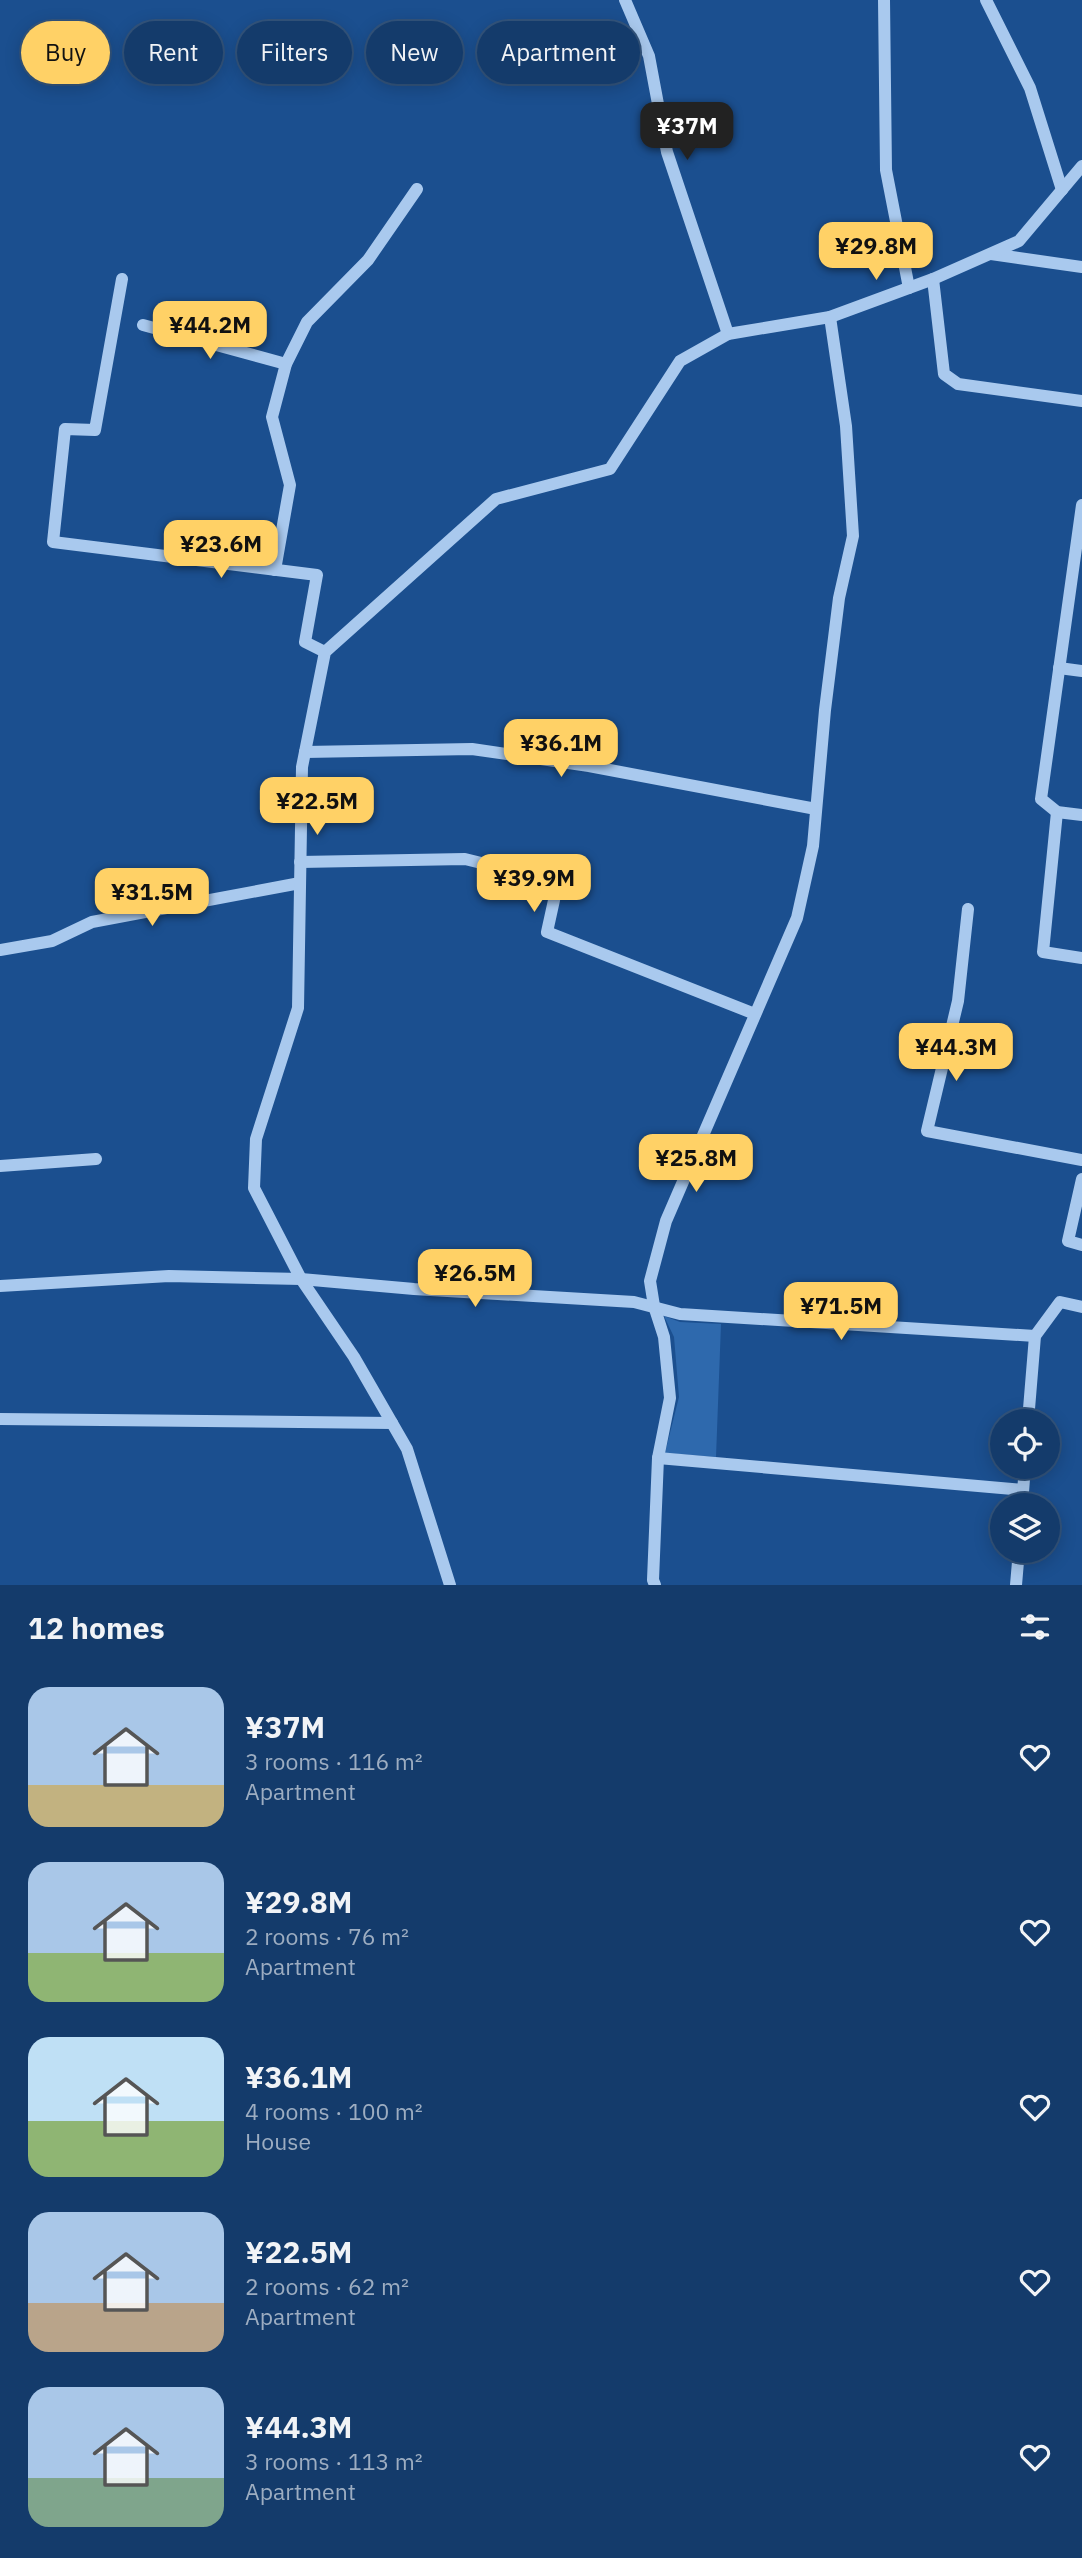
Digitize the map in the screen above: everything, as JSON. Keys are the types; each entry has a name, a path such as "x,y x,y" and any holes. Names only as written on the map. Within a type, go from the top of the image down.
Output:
{"street":[{"path":"625,0 649,56 667,152 728,334"},
{"path":"884,0 886,170 909,288"},
{"path":"986,0 1030,88 1062,190"},
{"path":"450,1585 407,1449 355,1357 301,1279 254,1188 256,1139 298,1008 302,767 325,652 496,499 610,469 680,361 728,334 830,317 933,279 1020,241 1082,166"},
{"path":"275,570 290,485 272,417 286,364 307,322 368,260 417,189"},
{"path":"990,254 1082,267"},
{"path":"121,279 95,430 65,429 53,542 317,575 305,642 325,652"},
{"path":"933,279 944,374 958,384 1082,401"},
{"path":"655,1585 653,1580 658,1458 670,1398 664,1337 654,1306 650,1281 666,1222 797,918 813,846 825,710 839,598 853,536 846,426 830,317"},
{"path":"143,325 286,364"},
{"path":"1082,505 1080,536 1041,799 1057,812 1082,815"},
{"path":"1059,668 1082,671"},
{"path":"305,752 472,750 589,766 816,809"},
{"path":"1057,812 1043,952 1082,958"},
{"path":"300,862 465,859 558,882 547,932 755,1014"},
{"path":"0,950 52,941 92,922 300,883"},
{"path":"968,909 958,1001 927,1131 1082,1160"},
{"path":"0,1166 96,1159"},
{"path":"1082,1180 1068,1241 1082,1245"},
{"path":"0,1286 169,1276 301,1279 414,1289 634,1302 680,1314 1035,1336"},
{"path":"1029,1409 1035,1336 1060,1302 1082,1307"},
{"path":"0,1419 392,1423"},
{"path":"658,1458 1023,1490"},
{"path":"1023,1493 1024,1479"},
{"path":"1016,1585 1018,1563"}],"shaded area":[{"path":"664,1316 680,1322 721,1324 716,1457 665,1453 679,1397 674,1337"}]}
